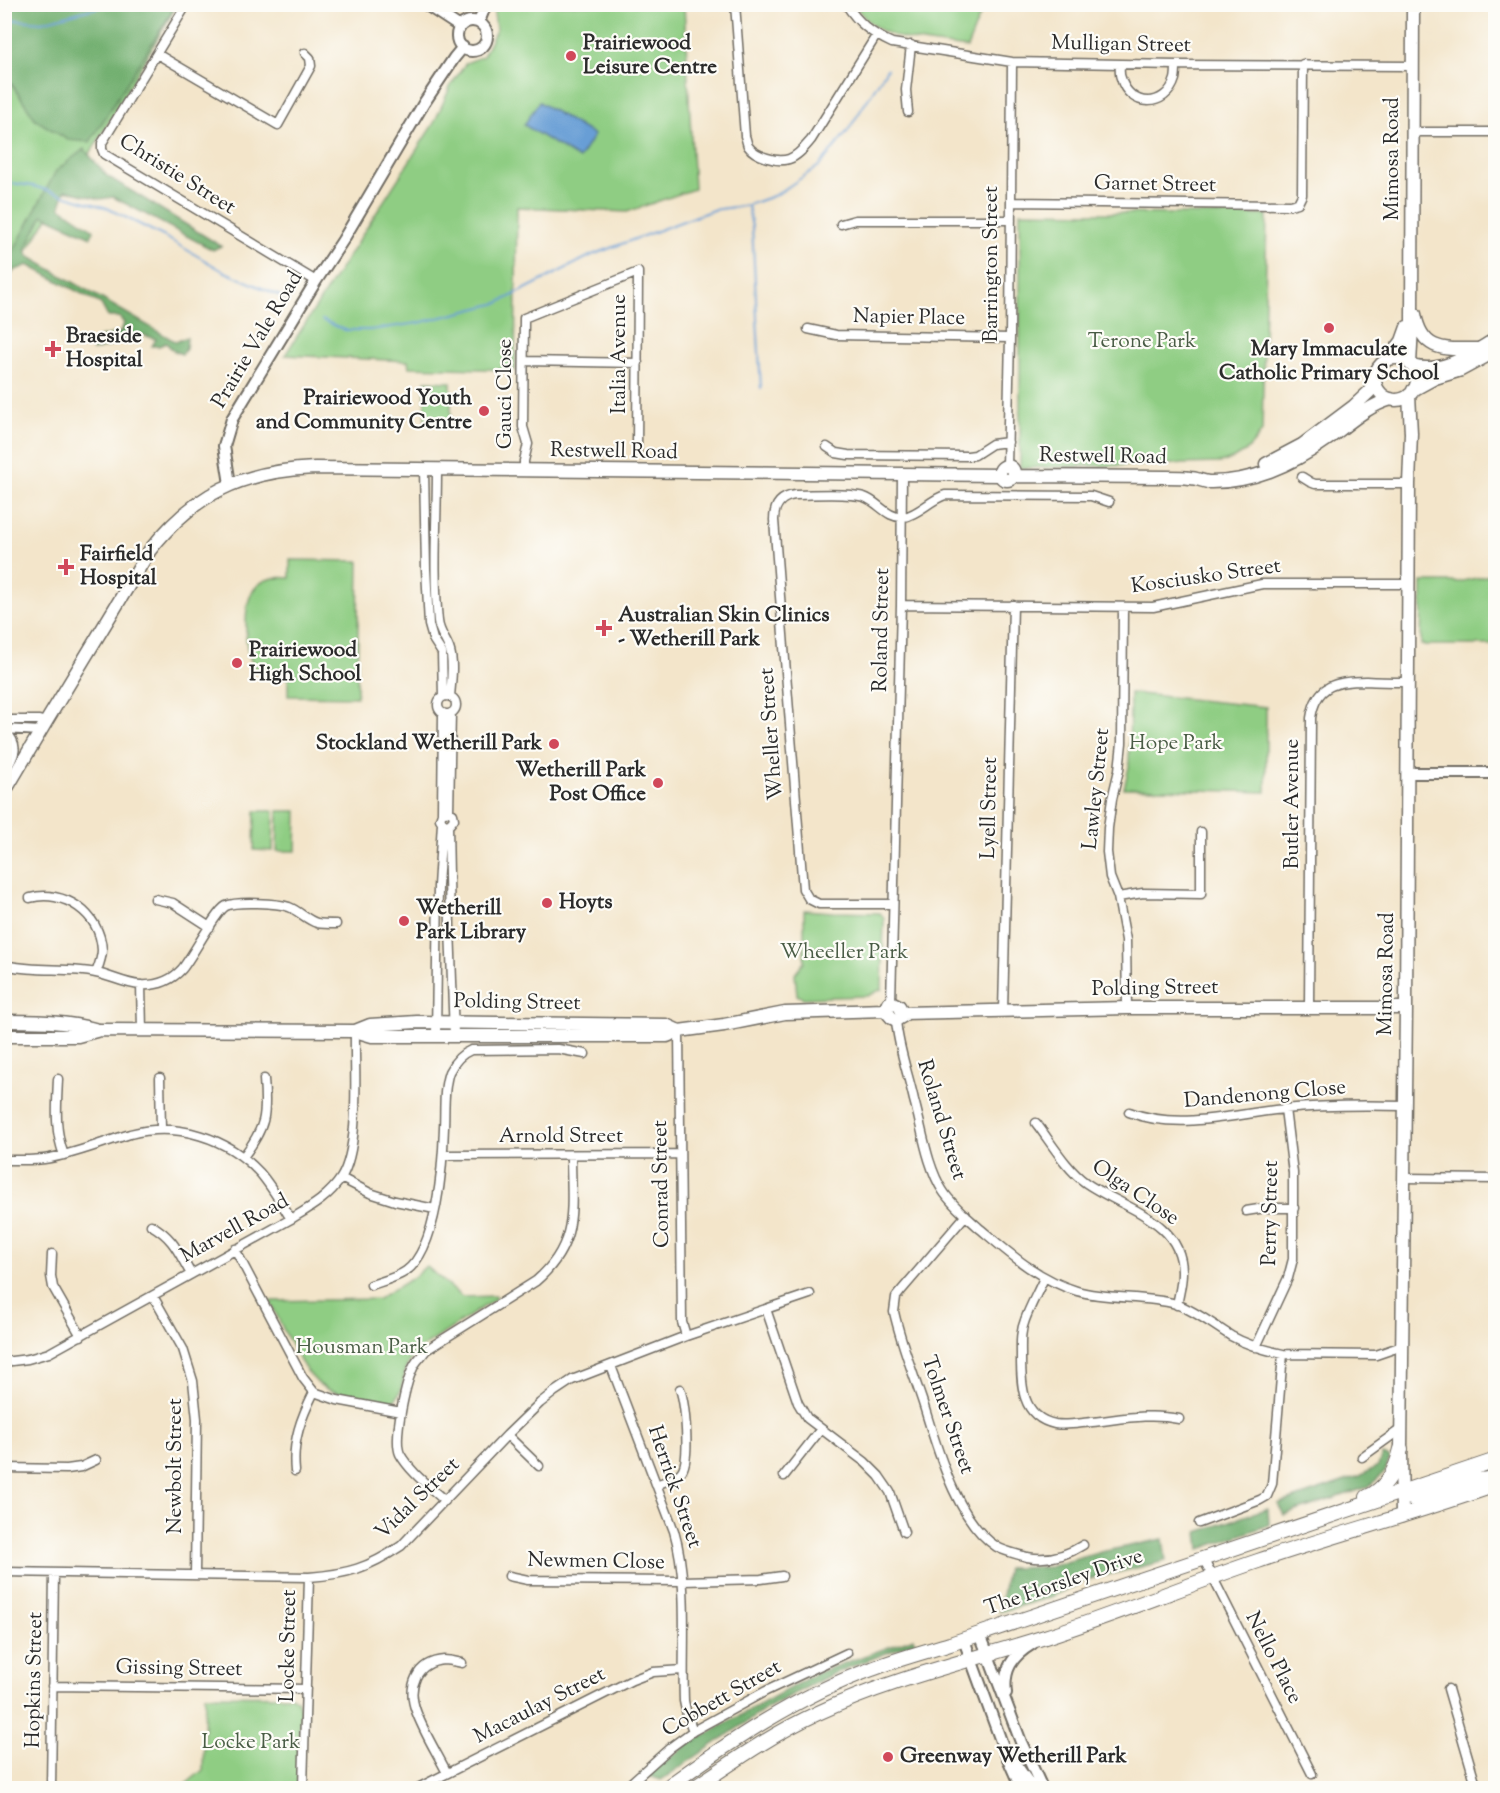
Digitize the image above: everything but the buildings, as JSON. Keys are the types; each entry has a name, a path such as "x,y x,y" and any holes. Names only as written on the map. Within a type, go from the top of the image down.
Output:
{"main road":[{"name":"Mimosa Road","path":"1411,365 1413,4"},
{"path":"1412,298 1416,321 1423,336 1433,344 1445,349 1478,349"},
{"name":"Mimosa Road","path":"1388,360 1402,341 1411,314"},
{"path":"1496,339 1446,365 1428,370 1401,359 1388,360 1378,368 1375,380 1379,392 1394,400 1435,378 1461,370 1496,351"},
{"path":"1411,365 1416,377 1411,392"},
{"name":"Restwell Road","path":"230,484 261,474 290,470 430,469 902,475 1007,472 1192,478 1251,469 1288,453 1354,406 1368,392 1375,380"},
{"name":"Mimosa Road","path":"1402,1516 1411,392"},
{"name":"Mimosa Road","path":"1394,400 1411,433"},
{"name":"Restwell Road","path":"1192,478 1204,482 1219,482 1253,476 1275,468 1306,454 1376,404 1394,400"},
{"path":"4,793 150,550 165,530 187,510 230,484"},
{"path":"888,1006 898,1006 900,1016"},
{"name":"Polding Street","path":"4,1036 78,1036 100,1030 355,1031 372,1036 667,1035 785,1013 888,1006"},
{"name":"Polding Street","path":"900,1016 1127,1008 1406,1008"},
{"name":"Polding Street","path":"4,1021 79,1024 100,1030"},
{"name":"Polding Street","path":"355,1031 370,1025 454,1022 666,1025 679,1031"},
{"path":"1299,1526 1339,1506 1378,1491 1392,1475 1401,1449"},
{"name":"The Horsley Drive","path":"666,1788 747,1733 824,1689 871,1669 964,1640 1496,1460"},
{"path":"1401,1491 1407,1497 1415,1500 1481,1480 1496,1478"},
{"name":"The Horsley Drive","path":"694,1788 746,1753 818,1713 886,1686 1045,1637 1212,1577 1496,1485"}],"street":[{"name":"Christie Street","path":"187,4 102,143 104,154 316,281"},
{"path":"425,4 460,27"},
{"path":"478,22 486,4"},
{"path":"735,4 745,136 754,152 781,161 790,159 799,153 811,140 876,36"},
{"name":"Mulligan Street","path":"846,4 859,21 876,36 892,43 1012,62 1413,66"},
{"path":"466,22 478,22 485,28 486,40 481,48 472,50 463,47 457,36 460,27 466,22"},
{"path":"908,112 906,90 910,45"},
{"name":"Prairie Vale Road","path":"230,484 224,452 228,429 242,402 343,240 424,103 463,47"},
{"path":"157,54 278,125 311,66 310,58 305,53"},
{"name":"Barrington Street","path":"1007,472 1012,62"},
{"path":"1120,64 1120,77 1129,93 1137,100 1148,101 1160,99 1169,92 1175,79 1176,65"},
{"name":"Garnet Street","path":"1011,202 1290,205 1298,203 1302,195 1303,64"},
{"path":"1412,132 1496,132"},
{"path":"841,224 855,220 1011,220"},
{"name":"Italia Avenue","path":"524,318 638,272 637,452"},
{"name":"Gauci Close","path":"524,318 523,427 528,444 524,471"},
{"name":"Napier Place","path":"807,330 836,335 1010,338"},
{"path":"524,361 638,363"},
{"path":"827,447 837,453 848,455 968,456 992,444 1008,442"},
{"path":"430,469 438,624 451,656 447,697"},
{"name":"Roland Street","path":"888,1006 901,605 902,475"},
{"path":"1302,477 1315,484 1409,484"},
{"name":"Wheller Street","path":"893,904 819,904 809,899 802,890 774,520 777,504 785,497 795,495 859,496 870,500 893,516 902,517"},
{"path":"902,517 911,515 935,498 945,495 1091,496 1109,502"},
{"name":"Kosciusko Street","path":"901,605 1153,607 1262,584 1409,584"},
{"name":"Lyell Street","path":"1003,1011 1012,606"},
{"name":"Lawley Street","path":"1123,608 1122,743 1111,808 1107,852 1110,877 1118,897 1126,940 1127,1008"},
{"name":"Butler Avenue","path":"1309,1007 1311,718 1313,705 1326,689 1346,681 1408,682"},
{"path":"447,697 456,703 455,709 447,713 439,711 437,705 440,699 447,697"},
{"path":"447,713 446,812 440,819 445,824 454,1035"},
{"path":"4,720 39,720 43,726 32,729 4,729"},
{"path":"4,729 13,741 15,751 13,759 4,772"},
{"path":"1408,772 1496,773"},
{"path":"436,1036 437,918 445,824"},
{"path":"1118,897 1143,893 1201,894 1201,832"},
{"path":"30,898 42,895 68,900 79,907 89,918 97,931 102,948 96,973"},
{"path":"155,899 173,903 210,927"},
{"path":"10,966 23,969 61,969 96,973 141,985 159,983 169,980 180,971 219,912 226,906 276,904 288,907 317,923 336,924"},
{"path":"437,918 450,918"},
{"path":"141,985 142,1030"},
{"name":"Roland Street","path":"900,1016 899,1044 938,1182 951,1201 966,1215 1016,1259 1044,1278 1079,1291 1104,1296 1153,1299 1177,1305 1234,1337 1256,1347 1283,1354 1376,1355 1402,1346"},
{"name":"Marvell Road","path":"4,1362 49,1353 291,1219 325,1196 341,1178 350,1156 354,1135 355,1031"},
{"name":"Conrad Street","path":"679,1031 682,1322 686,1336"},
{"path":"371,1285 406,1271 419,1258 428,1237 435,1209 443,1155 446,1082 450,1070 464,1053 471,1050 558,1050 585,1054"},
{"path":"160,1078 161,1129"},
{"path":"58,1079 56,1126 64,1155"},
{"path":"243,1157 256,1141 263,1125 266,1108 264,1079"},
{"name":"Dandenong Close","path":"1130,1112 1145,1118 1160,1120 1203,1119 1340,1105 1404,1106"},
{"name":"Perry Street","path":"1256,1347 1288,1278 1293,1259 1293,1173 1285,1109"},
{"name":"Olga Close","path":"1036,1123 1071,1169 1085,1183 1133,1209 1167,1231 1176,1243 1182,1270 1177,1305"},
{"path":"4,1160 38,1160 64,1155 132,1134 161,1129 187,1131 214,1140 243,1157 272,1188 291,1219"},
{"name":"Arnold Street","path":"443,1155 679,1154"},
{"path":"445,1501 405,1463 399,1451 397,1437 408,1378 415,1363 426,1350 536,1281 558,1258 566,1243 571,1224 572,1155"},
{"path":"341,1178 370,1193 435,1209"},
{"path":"1404,1178 1496,1179"},
{"path":"1246,1211 1265,1208 1294,1208"},
{"name":"Tolmer Street","path":"966,1215 896,1297 894,1312 950,1481 971,1522 998,1547 1013,1554 1032,1558 1055,1558 1071,1553 1083,1545"},
{"path":"151,1225 164,1233 174,1244 191,1274"},
{"path":"235,1249 303,1378 314,1392 337,1400 401,1412"},
{"path":"52,1254 53,1287 81,1336"},
{"path":"1044,1278 1024,1320 1022,1332 1021,1382 1024,1398 1033,1411 1042,1419 1055,1424 1152,1416 1179,1419"},
{"name":"Vidal Street","path":"4,1572 309,1577 338,1575 364,1567 401,1546 540,1402 572,1380 686,1336 810,1294"},
{"name":"Newbolt Street","path":"153,1296 183,1348 193,1382 197,1419 195,1574"},
{"path":"766,1309 798,1403 807,1418 865,1462 879,1476 890,1492 904,1532"},
{"path":"1199,1523 1267,1496 1272,1484 1283,1354"},
{"name":"Herrick Street","path":"611,1366 680,1550 683,1581 684,1701 693,1731"},
{"path":"656,1485 673,1478 682,1471 686,1461 686,1414 680,1389"},
{"path":"295,1472 293,1454 296,1437 314,1392"},
{"path":"784,1476 821,1429"},
{"path":"1362,1457 1401,1430"},
{"path":"507,1435 539,1466"},
{"path":"4,1468 67,1469 81,1467 96,1460"},
{"name":"Nello Place","path":"1203,1558 1312,1774"},
{"name":"Hopkins Street","path":"51,1788 54,1572"},
{"name":"Newmen Close","path":"508,1576 528,1580 683,1581 761,1579 782,1576"},
{"name":"Locke Street","path":"303,1788 309,1577"},
{"path":"980,1634 1038,1786"},
{"path":"1013,1721 1005,1685 1007,1670 1019,1653 1045,1637"},
{"path":"964,1640 1005,1752 1021,1788"},
{"name":"Cobbett Street","path":"625,1788 671,1747 693,1731 766,1691 846,1653"},
{"path":"447,1773 416,1710 413,1695 414,1682 419,1671 429,1664 444,1660 462,1663"},
{"name":"Macaulay Street","path":"418,1788 632,1680 653,1672 683,1670"},
{"name":"Gissing Street","path":"52,1686 306,1689"},
{"path":"1448,1689 1477,1788"},
{"path":"1005,1752 1029,1783 1038,1786"}],"green space":[{"path":"4,5 176,5 90,142 68,140 36,120 11,83 5,82"},
{"path":"5,5 177,5 91,152 5,284"},
{"path":"500,5 684,5 694,189 627,212 517,207 515,370 409,367 408,361 285,355 434,123 451,85 466,63 483,56 496,30 494,13"},
{"path":"854,5 984,5 967,48 920,42 886,33 870,23"},
{"path":"84,149 107,176 221,246 213,250 113,197 100,199 65,190 60,207 94,230 91,237 43,215 26,248 28,256 176,342 187,337 186,349 182,354 174,351 166,343 152,346 156,339 144,335 93,351 91,346 97,338 121,332 124,323 119,317 108,317 101,304 28,265 13,271 5,284 5,267 56,171"},
{"name":"Terone Park","path":"1020,212 1267,215 1262,431 1249,448 1234,458 1220,463 1020,468"},
{"path":"425,381 451,382 451,422 425,421"},
{"path":"290,560 359,561 357,697 288,696 288,677 265,675 252,663 246,635 246,613 251,595 255,588 268,579 290,578"},
{"path":"1495,574 1495,645 1421,645 1422,582 1458,582"},
{"name":"Hope Park","path":"1130,693 1266,707 1266,792 1124,788 1129,767"},
{"path":"255,811 274,811 273,851 254,850"},
{"path":"278,811 297,811 296,851 277,851"},
{"name":"Wheeller Park","path":"804,910 880,913 884,918 882,989 867,996 803,998 797,995 795,974 804,962"},
{"name":"Housman Park","path":"426,1266 462,1297 496,1296 497,1298 415,1354 408,1363 401,1390 393,1402 337,1393 316,1382 293,1349 270,1301 378,1299 414,1277"},
{"path":"1382,1455 1390,1458 1385,1472 1368,1487 1284,1515 1278,1504 1360,1476 1378,1466"},
{"path":"1268,1508 1269,1525 1200,1549 1198,1532"},
{"path":"1163,1539 1166,1561 1090,1579 1051,1597 999,1612 1007,1568 1049,1567 1101,1552"},
{"path":"914,1638 915,1642 832,1674 769,1707 661,1780 646,1775 692,1742 817,1673"},
{"name":"Locke Park","path":"205,1695 291,1696 297,1700 300,1708 298,1788 181,1788 203,1770"}],"water":[{"path":"539,102 594,135 579,159 524,125"}],"waterway":[{"path":"4,19 42,22 111,4"},
{"path":"322,320 345,330 370,330 418,323 498,303 592,255 713,210 748,205 776,195 819,166 847,132 887,69"},
{"path":"4,182 33,186 107,208 165,237 223,271 287,299"},
{"path":"748,206 752,227 761,389"}],"place":[{"name":"Prairiewood Leisure Centre","path":"571,56"},
{"name":"Mary Immaculate Catholic Primary School","path":"1329,328"},
{"name":"Braeside Hospital","path":"53,349"},
{"name":"Prairiewood Youth and Community Centre","path":"484,411"},
{"name":"Fairfield Hospital","path":"66,567"},
{"name":"Australian Skin Clinics - Wetherill Park","path":"604,628"},
{"name":"Prairiewood High School","path":"237,663"},
{"name":"Stockland Wetherill Park","path":"554,744"},
{"name":"Wetherill Park Post Office","path":"658,783"},
{"name":"Hoyts","path":"547,903"},
{"name":"Wetherill Park Library","path":"404,921"},
{"name":"Greenway Wetherill Park","path":"888,1757"}]}
